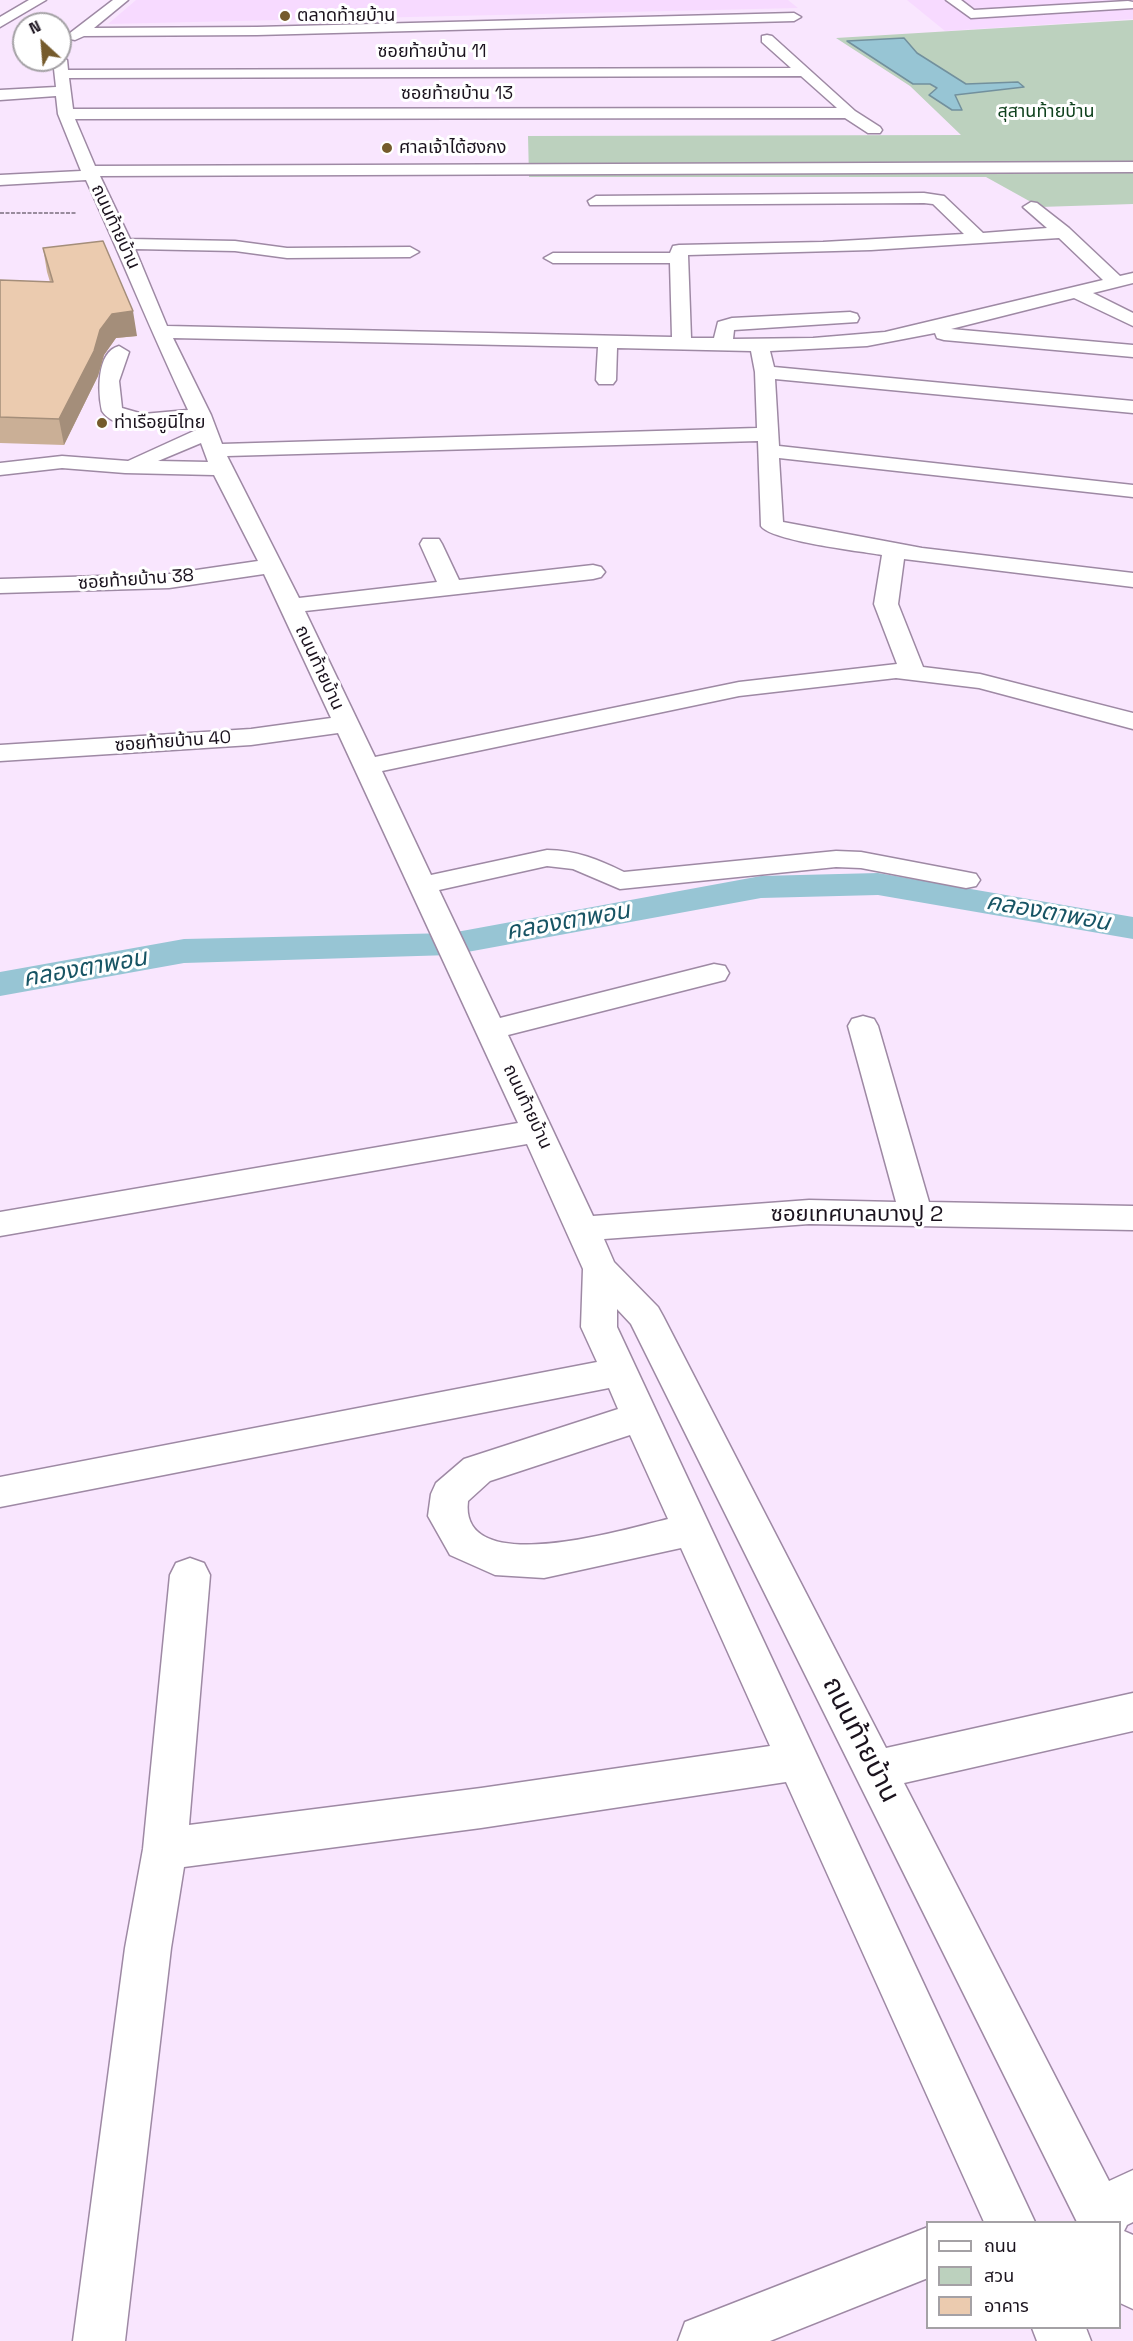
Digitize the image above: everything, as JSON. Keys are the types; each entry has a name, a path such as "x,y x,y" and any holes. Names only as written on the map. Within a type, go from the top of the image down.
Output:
{"street":[{"path":"72,49 81,32 121,0"},
{"path":"953,0 971,14 1128,5"},
{"path":"0,24 44,4"},
{"path":"343,14 688,6"},
{"path":"100,15 124,15"},
{"path":"81,32 256,31 794,17"},
{"path":"767,39 850,111 848,113 874,130"},
{"name":"ซอยท้ายบ้าน 11","path":"72,71 224,73 365,65 551,66 803,72"},
{"name":"ซอยท้ายบ้าน 11","path":"0,95 58,72"},
{"name":"ถนนท้ายบ้าน","path":"60,72 66,114 90,173 124,244 160,332 232,492 272,566 491,1030 600,1269 645,1316 876,1770 1114,2221"},
{"path":"218,91 224,73"},
{"name":"ซอยท้ายบ้าน 13","path":"66,114 848,113"},
{"path":"0,180 90,173 1133,167"},
{"path":"682,344 679,254 683,200"},
{"path":"596,201 938,200 979,239"},
{"path":"1031,207 1125,281"},
{"path":"553,258 787,250 1063,232"},
{"path":"124,244 235,246 287,253 410,252"},
{"path":"160,332 759,345 870,341 1125,281"},
{"path":"1078,293 1133,320"},
{"path":"723,344 725,326 732,324 850,318"},
{"path":"395,319 468,322 476,328 476,339"},
{"path":"919,331 1133,351"},
{"path":"606,380 608,342"},
{"path":"759,345 765,372 772,526 794,533 894,550 1133,580"},
{"path":"119,352 110,369 107,390 112,411 119,416 211,442 769,443 1133,491"},
{"path":"765,372 1133,407"},
{"path":"7,470 62,462 125,467 211,442"},
{"path":"125,467 211,442"},
{"path":"7,470 55,483"},
{"path":"210,492 232,492"},
{"path":"431,544 451,588"},
{"path":"894,550 886,604 913,672"},
{"name":"ซอยท้ายบ้าน 38","path":"0,586 169,580 272,566"},
{"path":"290,606 593,572"},
{"path":"365,767 739,689 885,672 913,672 980,681 1133,721"},
{"name":"ซอยท้ายบ้าน 40","path":"0,753 251,737 345,724"},
{"path":"428,897 547,858 564,858 583,863 621,881 836,859 861,860 966,880"},
{"path":"491,1030 714,973"},
{"path":"863,1026 916,1214"},
{"path":"0,1224 538,1131"},
{"name":"ซอยเทศบาลบางปู 2","path":"582,1229 810,1212 1133,1218"},
{"name":"ถนนท้ายบ้าน","path":"600,1269 599,1327 1007,2221"},
{"path":"0,1492 620,1372"},
{"path":"640,1417 477,1470 450,1494 447,1516 464,1544 495,1559 544,1562 692,1530"},
{"path":"99,2341 148,1948 165,1850 190,1575"},
{"path":"876,1770 1133,1712"},
{"path":"165,1850 481,1808 797,1761"},
{"name":"ถนนท้ายบ้าน","path":"1121,2244 1133,2283"},
{"path":"704,2341 926,2253"}],"path":[{"path":"0,213 71,213"}],"shaded area":[{"name":"ตลาดท้ายบ้าน","path":"136,0 788,0 798,8 108,24"},
{"path":"907,0 1133,0 1133,19 945,31"}],"green space":[{"name":"สุสานท้ายบ้าน","path":"1133,20 1133,204 1040,207 986,177 529,177 528,136 961,135 910,86 836,38"}],"water":[{"path":"904,38 917,53 966,84 1018,82 1024,87 955,95 962,110 952,110 929,95 937,88 930,84 913,84 847,41"}],"building":[{"path":"103,241 133,311 112,314 100,330 94,351 59,419 0,417 0,280 53,282 43,248"}],"waterway":[{"name":"คลองตาพอน","path":"0,984 184,951 451,944 761,887 878,884 1133,928"}],"place":[{"name":"ตลาดท้ายบ้าน","path":"285,16"},
{"name":"ศาลเจ้าไต้ฮงกง","path":"387,148"},
{"name":"ท่าเรือยูนิไทย","path":"102,423"}]}
